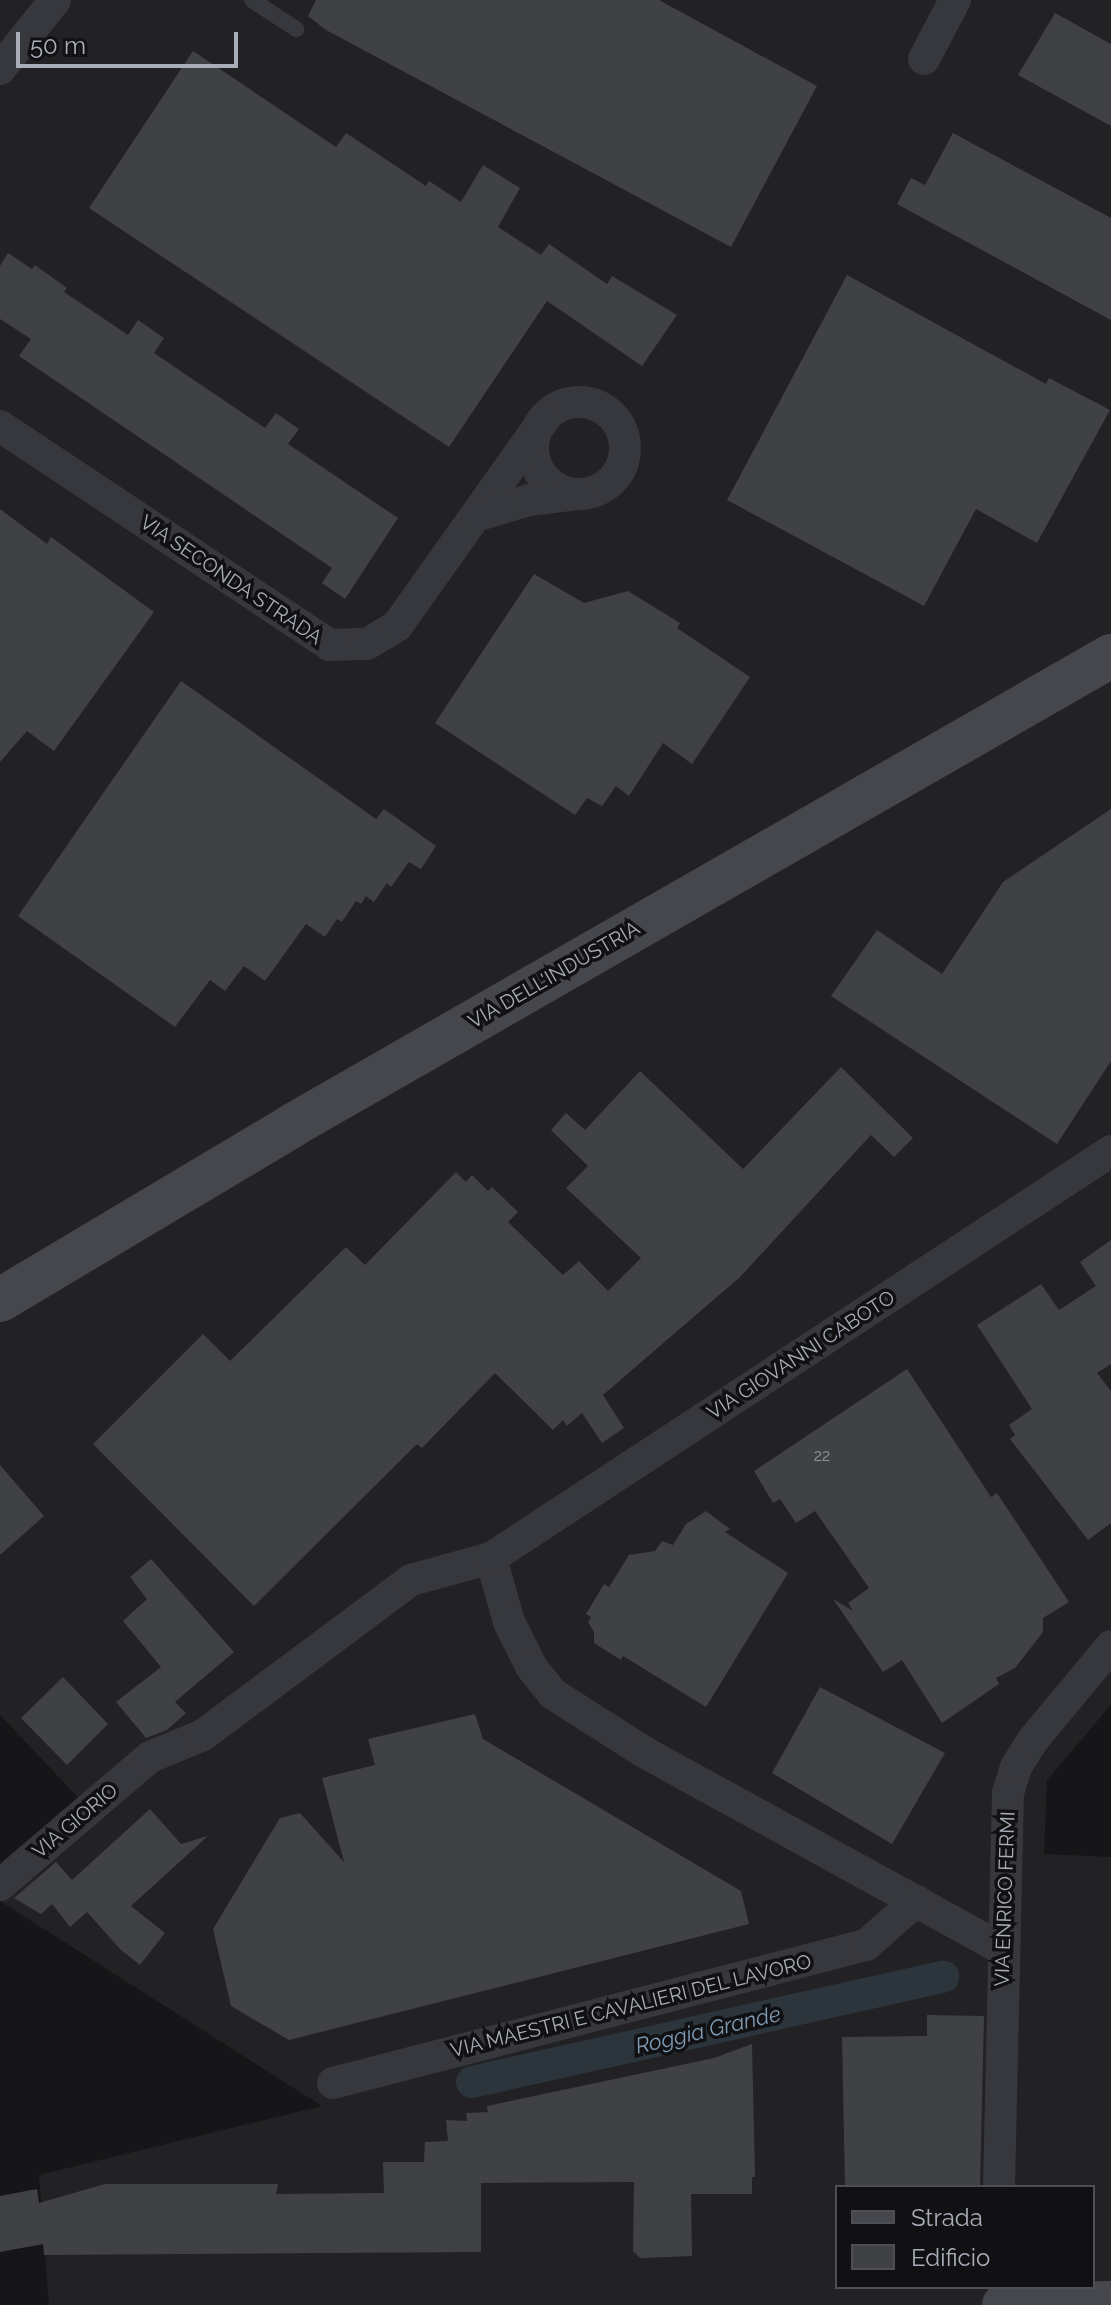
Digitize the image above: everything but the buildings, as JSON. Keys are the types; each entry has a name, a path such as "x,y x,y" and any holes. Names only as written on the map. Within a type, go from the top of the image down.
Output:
{"main road":[{"name":"VIA DELL'INDUSTRIA","path":"0,1300 293,1125 1111,656"},
{"path":"1004,2305 1111,2303"}],"street":[{"path":"0,69 55,0"},
{"path":"924,59 955,0"},
{"path":"476,516 529,500 582,494 597,490 620,469 625,454 620,425 611,413 584,402 569,403 545,418 533,445 541,473 552,485 582,494"},
{"name":"VIA SECONDA STRADA","path":"0,426 330,645 367,644 397,626 545,418"},
{"name":"VIA GIOVANNI CABOTO","path":"150,1757 203,1735 411,1580 491,1558 1111,1151"},
{"path":"491,1558 509,1622 532,1668 553,1694 644,1752 1003,1949"},
{"name":"VIA ENRICO FERMI","path":"999,2185 1008,1793 1016,1767 1111,1646"},
{"name":"VIA GIORIO","path":"0,1885 150,1757"},
{"name":"VIA MAESTRI E CAVALIERI DEL LAVORO","path":"333,2083 866,1945 916,1901"}],"lane":[{"path":"252,0 296,29"}],"shaded area":[{"path":"0,0 1111,0 1111,1705 1047,1780 1044,1854 1111,1857 1111,2305 49,2305 39,2175 322,2106 0,1901 92,1812 0,1715"}],"waterway":[{"name":"Roggia Grande","path":"472,2082 943,1977"}]}
